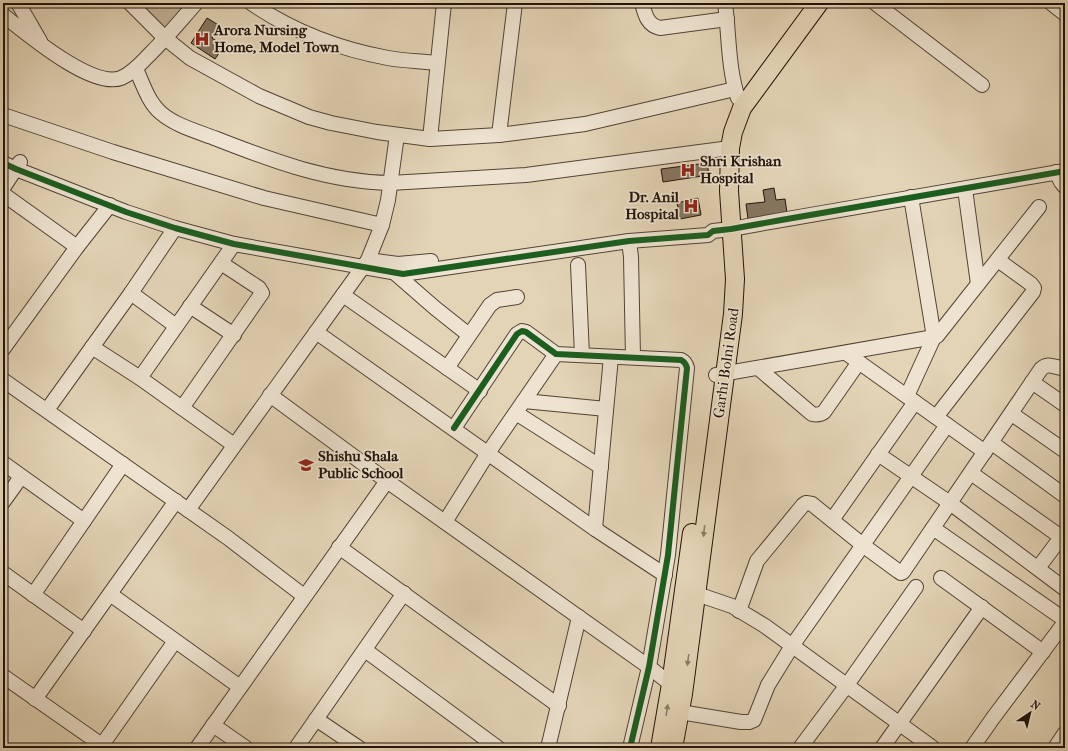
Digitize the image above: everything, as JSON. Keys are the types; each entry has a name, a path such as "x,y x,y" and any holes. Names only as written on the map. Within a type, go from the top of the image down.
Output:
{"main road":[{"name":"Garhi Bolni Road","path":"660,748 677,689 721,375 735,294 735,279 721,230 729,191 726,149 733,132 739,98 751,77 807,3"},
{"name":"Garhi Bolni Road","path":"739,98 819,3"},
{"name":"Garhi Bolni Road","path":"673,748 680,712 677,689"}],"street":[{"path":"18,3 44,47"},
{"path":"130,3 165,38 190,58 258,96 309,117 331,123 397,135 430,139 499,136 585,124 739,98 725,3"},
{"path":"3,15 44,47 78,68 104,79 114,80 122,78 136,69 196,3"},
{"path":"252,3 269,16 319,39 389,58 437,63"},
{"path":"430,139 444,3"},
{"path":"499,136 515,3"},
{"path":"642,3 646,18 654,26 660,28 727,19"},
{"path":"875,3 982,85"},
{"path":"1051,3 1065,14"},
{"path":"136,69 154,107 177,123 274,161 316,174 373,183 390,184 526,175 726,149"},
{"path":"3,115 113,152 264,198 382,225"},
{"path":"188,510 366,264 382,225 397,135"},
{"path":"3,154 18,166 110,205 175,228 234,244 366,264 413,263 707,225 721,230"},
{"path":"3,163 18,166 113,199 238,237 366,264 396,274 412,273 629,241 708,235 721,230 1061,172 1060,182 1065,187"},
{"path":"3,188 18,166"},
{"path":"965,189 978,284"},
{"path":"3,194 77,247"},
{"path":"911,197 934,337"},
{"path":"3,349 77,247 110,205"},
{"path":"832,520 878,454 911,399 934,337 941,331 1039,207"},
{"path":"47,410 131,293 175,228"},
{"path":"629,241 631,257 634,358"},
{"path":"140,378 234,244"},
{"path":"680,712 741,722 749,722 754,720 768,685 792,646 864,546 911,476 941,421 1033,292 1034,288 1031,284 998,260"},
{"path":"182,408 262,293 259,288 221,263"},
{"path":"578,265 582,356"},
{"path":"396,274 469,335"},
{"path":"131,293 176,326"},
{"path":"343,295 480,391"},
{"path":"446,368 493,302 517,297"},
{"path":"190,306 234,335"},
{"path":"316,332 596,529 665,575"},
{"path":"454,428 519,332 526,332 556,354 684,361 687,368 668,555 649,667 630,748"},
{"path":"721,375 934,337"},
{"path":"92,347 140,378 234,445"},
{"path":"846,352 941,421 989,448 1065,496"},
{"path":"444,522 488,453 556,354"},
{"path":"596,529 611,357"},
{"path":"758,368 812,414 820,415 824,412 859,362"},
{"path":"739,611 757,561 806,503 812,504 864,546 901,572 905,570 1045,365 1065,368"},
{"path":"3,380 228,538 304,596"},
{"path":"1032,382 1065,405"},
{"path":"270,395 444,522 649,667 677,689"},
{"path":"520,407 606,409"},
{"path":"520,407 601,467"},
{"path":"1012,414 1065,451"},
{"path":"878,454 950,503 1065,589"},
{"path":"3,463 84,521"},
{"path":"33,594 123,464"},
{"path":"971,473 1063,535 1038,568"},
{"path":"3,502 21,477"},
{"path":"197,748 387,481"},
{"path":"35,699 176,501"},
{"path":"933,528 1065,621 992,718 972,748"},
{"path":"339,547 559,706"},
{"path":"3,573 84,631"},
{"path":"942,578 1043,652"},
{"path":"800,748 847,685 916,587"},
{"path":"690,591 732,606 765,626 933,748"},
{"path":"296,748 404,593"},
{"path":"110,594 240,687"},
{"path":"882,748 982,607"},
{"path":"548,748 579,617"},
{"path":"3,676 104,747 175,640"},
{"path":"364,650 481,743 498,748"},
{"path":"316,719 354,747"},
{"path":"213,725 246,748"},
{"path":"1055,748 1065,733"}],"shaded area":[{"path":"138,3 193,3 168,32"}],"building":[{"path":"207,18 220,26 212,38 224,46 215,59 191,43"},
{"path":"707,163 709,175 663,182 661,169"},
{"path":"774,188 776,200 785,199 787,213 748,219 746,204 765,202 763,190"},
{"path":"698,198 701,215 680,219 677,203"}],"cycle path":[{"path":"3,163 126,212 175,228 234,244 403,274 629,241 708,235 713,231 1065,171"},
{"path":"454,428 517,334 522,331 526,332 556,354 681,360 686,364 687,368 668,555 649,667 630,748"}],"place":[{"name":"Arora Nursing Home, Model Town","path":"202,39"},
{"name":"Shri Krishan Hospital","path":"688,170"},
{"name":"Dr. Anil Hospital","path":"691,206"},
{"name":"Shishu Shala Public School","path":"306,465"}]}
